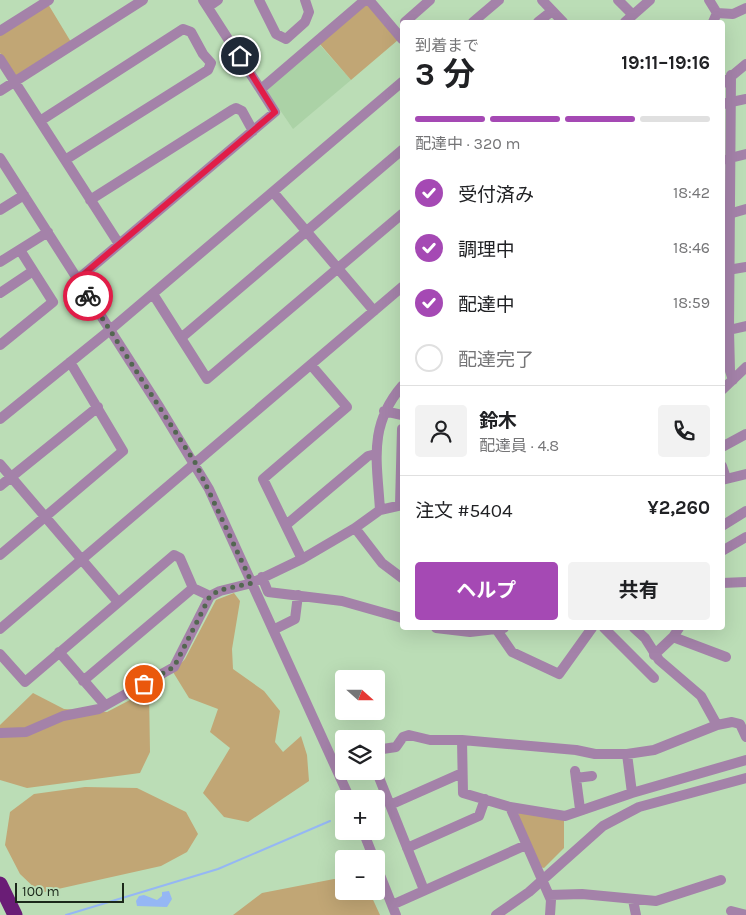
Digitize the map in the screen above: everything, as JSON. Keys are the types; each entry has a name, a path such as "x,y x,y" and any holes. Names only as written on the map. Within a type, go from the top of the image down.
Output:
{"highway":[{"path":"0,884 6,911"}],"street":[{"path":"0,32 49,0"},
{"path":"0,90 143,0"},
{"path":"78,279 275,112 206,3 218,0"},
{"path":"259,0 276,34 286,39 305,22 309,12 305,0"},
{"path":"261,89 367,0 400,28"},
{"path":"410,20 430,0"},
{"path":"475,20 499,0"},
{"path":"542,0 562,20"},
{"path":"618,0 633,15"},
{"path":"627,20 650,0"},
{"path":"709,0 715,18 734,14 746,8"},
{"path":"540,20 552,10"},
{"path":"40,121 183,29 192,32 203,54 211,63 208,70 64,160"},
{"path":"0,59 119,244"},
{"path":"725,81 746,64"},
{"path":"728,379 730,371 726,302 726,159 727,103 731,74"},
{"path":"0,419 153,294 400,84"},
{"path":"727,103 746,99"},
{"path":"90,200 236,108 242,111 254,131"},
{"path":"181,338 400,152"},
{"path":"726,159 746,154"},
{"path":"0,158 196,464 346,790"},
{"path":"272,192 374,311"},
{"path":"0,210 24,195"},
{"path":"726,215 746,209"},
{"path":"153,294 207,379 400,216"},
{"path":"0,262 48,232"},
{"path":"0,345 53,302 20,250"},
{"path":"726,271 746,267"},
{"path":"0,293 33,271"},
{"path":"0,629 400,289"},
{"path":"729,330 746,326"},
{"path":"0,555 123,451 70,362"},
{"path":"302,559 263,479 347,408 311,365"},
{"path":"728,379 746,367"},
{"path":"380,510 376,454 384,411 400,389"},
{"path":"0,486 98,407"},
{"path":"384,411 400,415"},
{"path":"725,445 746,434"},
{"path":"286,525 368,456 376,454"},
{"path":"0,464 118,602"},
{"path":"725,479 746,474"},
{"path":"0,733 26,732 63,716 99,709 174,667 210,596 220,590 252,583 302,559 355,528 380,510 400,505"},
{"path":"725,524 746,511"},
{"path":"355,528 382,563 400,576"},
{"path":"725,549 746,537"},
{"path":"0,654 25,682 174,555 180,558 193,588 210,596"},
{"path":"262,578 268,592 342,601 400,617"},
{"path":"725,583 746,582"},
{"path":"83,680 193,588"},
{"path":"273,630 295,619 298,595"},
{"path":"453,630 470,632 485,630"},
{"path":"501,630 512,652 559,674 591,630"},
{"path":"606,630 654,678"},
{"path":"636,630 645,638 654,655 673,673 695,689 717,725"},
{"path":"654,655 678,630"},
{"path":"673,637 726,657"},
{"path":"60,652 105,705"},
{"path":"385,749 396,748 403,737 409,735 430,740 462,740 596,754 627,754 654,750 717,725 736,722 740,724 746,737"},
{"path":"462,740 463,794 510,807 565,816 580,809 746,760"},
{"path":"627,754 632,793"},
{"path":"390,805 462,773"},
{"path":"580,809 576,774 592,776"},
{"path":"496,915 542,881 592,835 615,819 639,808 746,778"},
{"path":"380,780 424,890"},
{"path":"407,848 479,816 485,800"},
{"path":"510,807 549,895 550,915"},
{"path":"385,888 394,910 424,890 526,845"},
{"path":"549,895 582,894 656,902 721,880"},
{"path":"633,900 636,915"},
{"path":"731,911 746,915"}],"shaded area":[{"path":"48,4 71,42 18,76 14,74 0,53 0,35"},
{"path":"365,4 369,5 398,40 351,80 319,43"},
{"path":"319,44 351,80 293,129 265,88"},
{"path":"234,593 240,601 232,649 233,669 264,691 280,711 275,742 283,752 301,736 307,755 309,781 248,822 224,817 203,793 230,748 210,732 218,709 189,698 173,672 185,659 216,600"},
{"path":"149,690 150,752 140,773 27,788 0,780 0,725 33,693 64,709 107,712"},
{"path":"85,787 137,788 186,812 198,834 187,852 161,866 40,893 20,874 5,845 10,812 34,794"},
{"path":"519,812 564,819 564,848 544,868 540,867 518,816"},
{"path":"335,879 335,900 373,900 380,915 233,915 262,893"}],"water":[{"path":"169,891 172,899 167,907 137,906 136,901 139,896 144,895 157,900 162,896 162,892"}],"waterway":[{"path":"66,915 218,869 330,821"}],"way so far":[{"path":"88,296 196,464 252,583 220,590 210,596 174,667 144,684"}],"route":[{"path":"88,296 78,279 275,112 240,56"}]}
